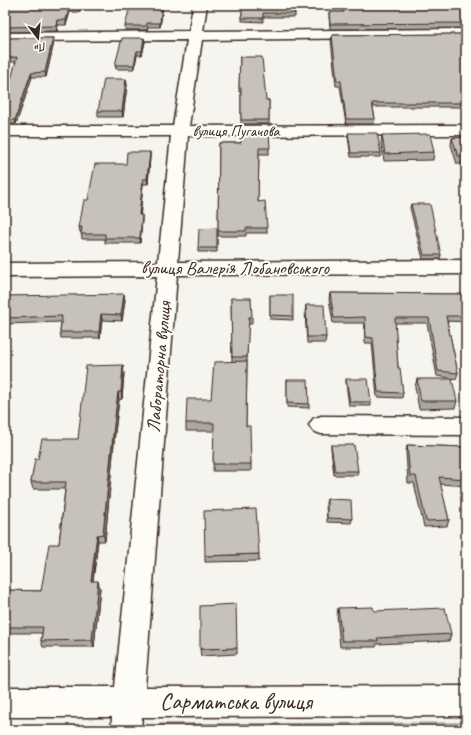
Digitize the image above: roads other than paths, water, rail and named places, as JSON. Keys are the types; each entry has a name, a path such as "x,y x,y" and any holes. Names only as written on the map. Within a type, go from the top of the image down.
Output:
{"street":[{"name":"Лабораторна вулиця","path":"126,730 180,131 197,35 200,5"},
{"path":"5,37 466,33"},
{"name":"вулиця Пугачова","path":"5,132 466,130"},
{"name":"вулиця Валерія Лобановського","path":"5,270 466,267"},
{"path":"321,425 466,426"},
{"name":"Сарматська вулиця","path":"5,702 466,701"}]}
